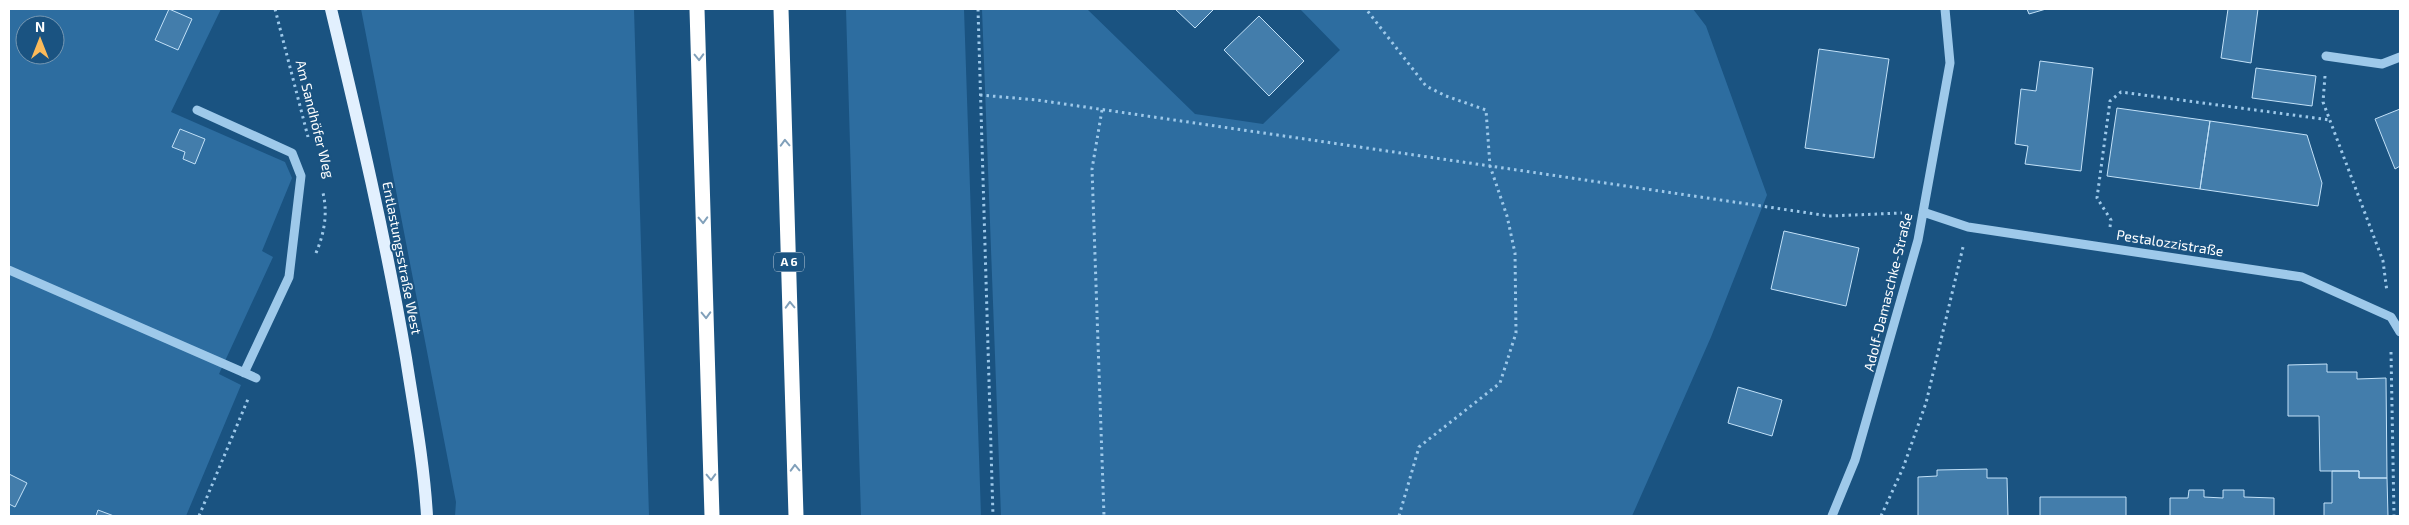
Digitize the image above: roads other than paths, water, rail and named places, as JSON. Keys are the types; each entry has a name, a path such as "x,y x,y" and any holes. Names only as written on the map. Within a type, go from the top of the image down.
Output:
{"highway":[{"path":"697,9 712,516"},
{"name":"A 6","path":"781,9 796,516"}],"main road":[{"name":"Entlastungsstraße West","path":"331,9 392,275 414,408 426,516"}],"street":[{"name":"Adolf-Damaschke-Straße","path":"1832,516 1855,460 1918,240 1950,63 1945,9"},
{"path":"2326,56 2382,64 2400,57"},
{"path":"197,110 292,153 301,176 289,277 244,373"},
{"name":"Pestalozzistraße","path":"1923,212 1968,227 2302,277 2391,317 2400,332"},
{"path":"9,270 256,378"}]}
